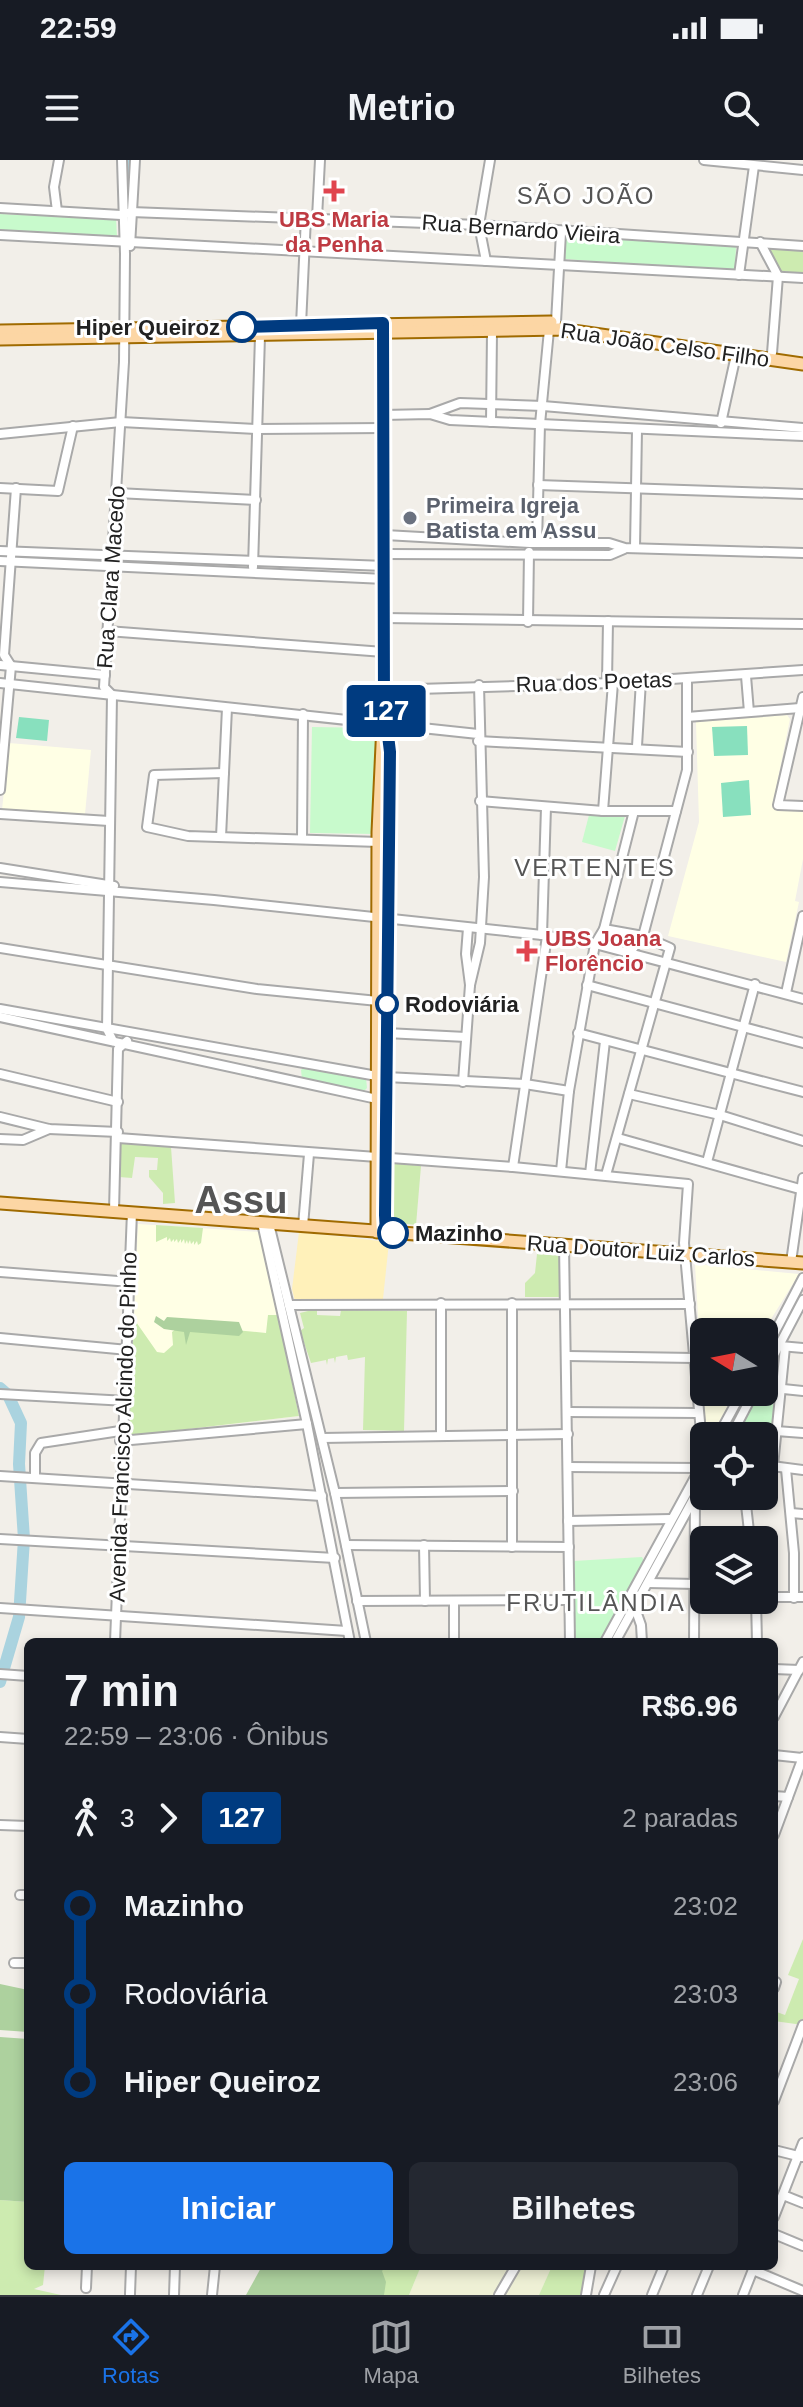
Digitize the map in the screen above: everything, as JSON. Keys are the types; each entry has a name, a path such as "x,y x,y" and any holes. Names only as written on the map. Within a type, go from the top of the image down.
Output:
{"main road":[{"path":"0,339 16,335 301,325 383,328"},
{"name":"Rua João Celso Filho","path":"383,328 553,326 803,357"},
{"name":"Rua João Celso Filho","path":"383,328 492,332 553,326 803,364"},
{"path":"123,333 260,336 383,328"},
{"path":"381,1232 382,1076 378,1001 383,920 385,722 383,328"},
{"path":"0,331 16,335"},
{"path":"381,1158 377,1099 386,1033 379,842 385,722"},
{"name":"Rua Doutor Luiz Carlos","path":"0,1203 797,1262"}],"street":[{"path":"57,211 54,187 59,160"},
{"name":"Rua Clara Macedo","path":"122,160 121,215 127,244"},
{"name":"Rua Clara Macedo","path":"113,1041 107,1029 112,695 104,687 110,561 122,422 125,254 135,160"},
{"path":"317,218 320,160"},
{"path":"486,261 479,225 490,160"},
{"path":"704,160 803,170"},
{"path":"739,275 752,164"},
{"name":"Rua Bernardo Vieira","path":"0,208 121,215 131,212 479,225 561,233 803,246"},
{"path":"301,325 306,217"},
{"path":"528,622 529,557 538,485 540,424 561,233"},
{"name":"Rua Bernardo Vieira","path":"0,235 803,278"},
{"path":"760,242 778,276 772,353"},
{"path":"491,422 492,332"},
{"path":"253,568 260,336"},
{"path":"720,432 736,355"},
{"path":"430,414 448,405 491,404 721,419 803,428"},
{"path":"383,415 430,414 450,420 803,436"},
{"path":"0,434 122,422 258,429 383,428"},
{"path":"0,488 58,491 73,426"},
{"path":"635,548 637,430"},
{"path":"538,485 803,494"},
{"path":"11,666 4,655 16,488"},
{"path":"117,493 256,500"},
{"path":"385,535 560,544 609,543 625,548 803,553"},
{"path":"560,544 560,556"},
{"path":"0,551 13,556 253,568 385,566 610,555 625,548"},
{"path":"0,561 13,556"},
{"path":"384,618 803,624"},
{"path":"603,811 609,746 608,621"},
{"path":"107,631 384,652"},
{"path":"0,665 105,675"},
{"path":"0,790 5,684 11,666"},
{"name":"Rua dos Poetas","path":"384,696 479,685 687,679 803,670"},
{"path":"746,676 749,712"},
{"path":"630,952 643,936 676,811 688,752 687,679"},
{"path":"637,746 641,681"},
{"path":"5,684 385,722 478,737 688,752"},
{"path":"463,1082 470,985 482,930 484,877 479,685"},
{"path":"803,697 778,805 803,806"},
{"path":"221,837 227,708"},
{"path":"687,717 800,708"},
{"path":"302,839 303,714"},
{"path":"224,773 157,773 152,778 146,824 168,834 379,842"},
{"path":"480,801 603,811 676,811"},
{"path":"513,1167 544,936 546,807"},
{"path":"561,1171 569,1091 595,944 604,929 634,811"},
{"path":"0,814 109,821"},
{"path":"0,868 122,891 595,944 803,999"},
{"path":"34,887 35,874"},
{"path":"0,882 34,887 111,889"},
{"path":"786,993 803,917"},
{"path":"468,928 466,954 470,985"},
{"path":"604,929 643,936 669,945 606,1175"},
{"path":"0,948 257,989 378,1001"},
{"path":"707,1162 755,984"},
{"path":"587,985 803,1043"},
{"path":"0,1009 382,1076 525,1084 569,1091"},
{"path":"0,1017 377,1099"},
{"path":"127,1044 128,1032"},
{"path":"386,1033 466,1037"},
{"path":"578,1033 803,1092"},
{"path":"590,1174 605,1041"},
{"path":"114,1211 118,1049 127,1044"},
{"path":"226,1067 229,1048"},
{"path":"289,1079 292,1061"},
{"path":"0,1074 118,1102"},
{"path":"629,1094 720,1115 803,1141"},
{"path":"0,1117 49,1129 309,1154 513,1167 688,1184 684,1243 691,1318"},
{"path":"23,1122 23,1140"},
{"path":"0,1139 23,1140 49,1129"},
{"path":"618,1138 801,1190"},
{"path":"303,1226 309,1154"},
{"path":"797,1262 803,1178"},
{"name":"Avenida Francisco Alcindo do Pinho","path":"115,1638 120,1544 118,1484 120,1436 127,1401 132,1212"},
{"path":"265,1224 322,1438 365,1638"},
{"path":"265,1224 349,1638"},
{"path":"564,1245 570,1638"},
{"path":"0,1272 131,1282"},
{"path":"778,1345 803,1278"},
{"path":"778,1345 803,1300"},
{"path":"441,1303 441,1435"},
{"path":"512,1303 512,1547"},
{"path":"289,1305 690,1304"},
{"path":"0,1338 128,1350"},
{"path":"778,1345 803,1348"},
{"path":"568,1356 690,1358"},
{"path":"778,1389 803,1391"},
{"path":"0,1394 127,1401"},
{"path":"697,1406 699,1422"},
{"path":"568,1412 698,1413"},
{"path":"31,1478 35,1453 41,1443 307,1424"},
{"path":"778,1431 803,1433"},
{"path":"322,1438 568,1434"},
{"path":"568,1467 690,1465"},
{"path":"778,1468 803,1470"},
{"path":"786,1469 799,1554 798,1597"},
{"path":"4,1476 322,1496"},
{"path":"616,1638 671,1519 690,1486"},
{"path":"335,1493 513,1491"},
{"path":"609,1638 635,1608 690,1508"},
{"path":"791,1513 803,1514"},
{"path":"568,1521 671,1519"},
{"path":"327,1524 340,1521"},
{"path":"0,1539 335,1558"},
{"path":"346,1545 569,1547"},
{"path":"424,1545 425,1601"},
{"path":"649,1583 690,1584"},
{"path":"357,1601 569,1600"},
{"path":"454,1601 454,1638"},
{"path":"0,1608 347,1631"},
{"path":"635,1608 642,1638"},
{"path":"694,1638 695,1614"},
{"path":"756,1614 757,1638"},
{"path":"778,1669 801,1666"},
{"path":"778,1708 801,1666"},
{"path":"0,1674 24,1676"},
{"path":"0,1737 24,1739"},
{"path":"778,1755 803,1758 778,1824"},
{"path":"778,1796 788,1797"},
{"path":"0,1825 24,1826"},
{"path":"14,1963 24,1963"},
{"path":"778,2091 803,2025"},
{"path":"778,2207 801,2156 803,2143"},
{"path":"778,2151 801,2156"},
{"path":"783,2195 803,2203"},
{"path":"778,2236 803,2246"},
{"path":"86,2288 87,2270"},
{"path":"130,2294 131,2270"},
{"path":"174,2295 175,2270"},
{"path":"212,2295 215,2270"},
{"path":"499,2295 514,2270"},
{"path":"586,2295 592,2270"},
{"path":"604,2295 615,2270"},
{"path":"652,2295 662,2270"},
{"path":"697,2295 707,2270"},
{"path":"743,2295 753,2270"},
{"path":"758,2270 803,2291"}],"shaded area":[{"path":"787,715 790,719 772,808 803,810 803,859 795,901 799,902 786,962 668,936 699,822 696,722"},
{"path":"9,743 91,750 85,814 2,810"},
{"path":"138,1224 260,1232 299,1416 129,1436"},
{"path":"695,1264 799,1274 772,1318 698,1318"},
{"path":"703,1406 727,1406 719,1422 704,1422"},
{"path":"419,2270 507,2270 515,2275 518,2270 550,2270 539,2295 409,2295"}],"green space":[{"path":"0,214 116,219 117,236 0,230"},
{"path":"564,235 736,247 735,271 564,259"},
{"path":"771,247 803,251 803,274 781,271 768,250"},
{"path":"19,717 49,720 47,741 16,738"},
{"path":"747,726 748,755 714,756 712,727"},
{"path":"312,727 378,728 376,834 310,833"},
{"path":"749,780 751,815 723,817 721,783"},
{"path":"589,815 625,816 615,851 582,842"},
{"path":"305,1066 366,1078 367,1088 363,1092 302,1079 301,1070"},
{"path":"120,1143 171,1147 175,1203 163,1204 163,1193 149,1177 149,1170 157,1170 158,1158 135,1157 132,1178 119,1177"},
{"path":"390,1165 421,1166 416,1225 389,1222"},
{"path":"156,1225 203,1228 201,1243 198,1245 197,1241 194,1245 194,1241 191,1244 190,1240 188,1244 187,1240 185,1244 184,1239 181,1243 181,1239 178,1243 177,1239 171,1242 170,1238 167,1241 167,1237 156,1242"},
{"path":"537,1254 561,1256 561,1297 525,1297 525,1283 535,1273"},
{"path":"317,1310 317,1315 340,1316 341,1310 407,1311 404,1431 363,1430 365,1357 348,1360 347,1355 336,1357 335,1363 334,1358 328,1359 327,1365 326,1360 311,1363 300,1331 304,1328 300,1313"},
{"path":"268,1315 278,1315 299,1416 129,1436 134,1319 157,1352 164,1353 173,1345 172,1332 181,1325 266,1333"},
{"path":"156,1316 164,1321 167,1317 239,1322 243,1332 239,1336 190,1332 186,1345 184,1332 164,1329 154,1322"},
{"path":"750,1406 773,1406 772,1422 741,1422"},
{"path":"642,1557 644,1561 602,1638 574,1638 573,1561"},
{"path":"803,1939 803,2025 778,2022 778,2012 785,2015 799,1979 788,1975"},
{"path":"0,1984 24,1989 24,2032 0,2030"},
{"path":"0,2037 24,2039 24,2202 0,2200"},
{"path":"0,2200 24,2202 24,2270 45,2270 43,2285 34,2289 61,2295 0,2295"},
{"path":"260,2270 383,2270 386,2282 384,2295 246,2295"},
{"path":"381,2270 419,2270 409,2295 380,2295"},
{"path":"550,2270 586,2270 583,2295 539,2295"}],"sand":[{"path":"299,1232 389,1242 383,1299 295,1301 292,1289"}],"waterway":[{"path":"127,204 129,160"},
{"path":"0,1388 8,1395 21,1423 19,1464 24,1539 19,1617 0,1682"}],"bus line":[{"name":"127","path":"242,327 383,323 384,702 390,752 385,1215 386,1233 393,1233"}],"place":[{"name":"UBS Maria da Penha","path":"334,191"},
{"name":"Hiper Queiroz","path":"242,327"},
{"name":"Primeira Igreja Batista em Assu","path":"410,518"},
{"name":"UBS Joana Florêncio","path":"527,951"},
{"name":"Rodoviária","path":"387,1004"},
{"name":"Mazinho","path":"393,1233"}],"district":[{"name":"SÃO JOÃO","path":"586,195"},
{"name":"VERTENTES","path":"595,867"},
{"name":"Assu","path":"241,1200"},
{"name":"FRUTILÂNDIA","path":"596,1602"}]}
